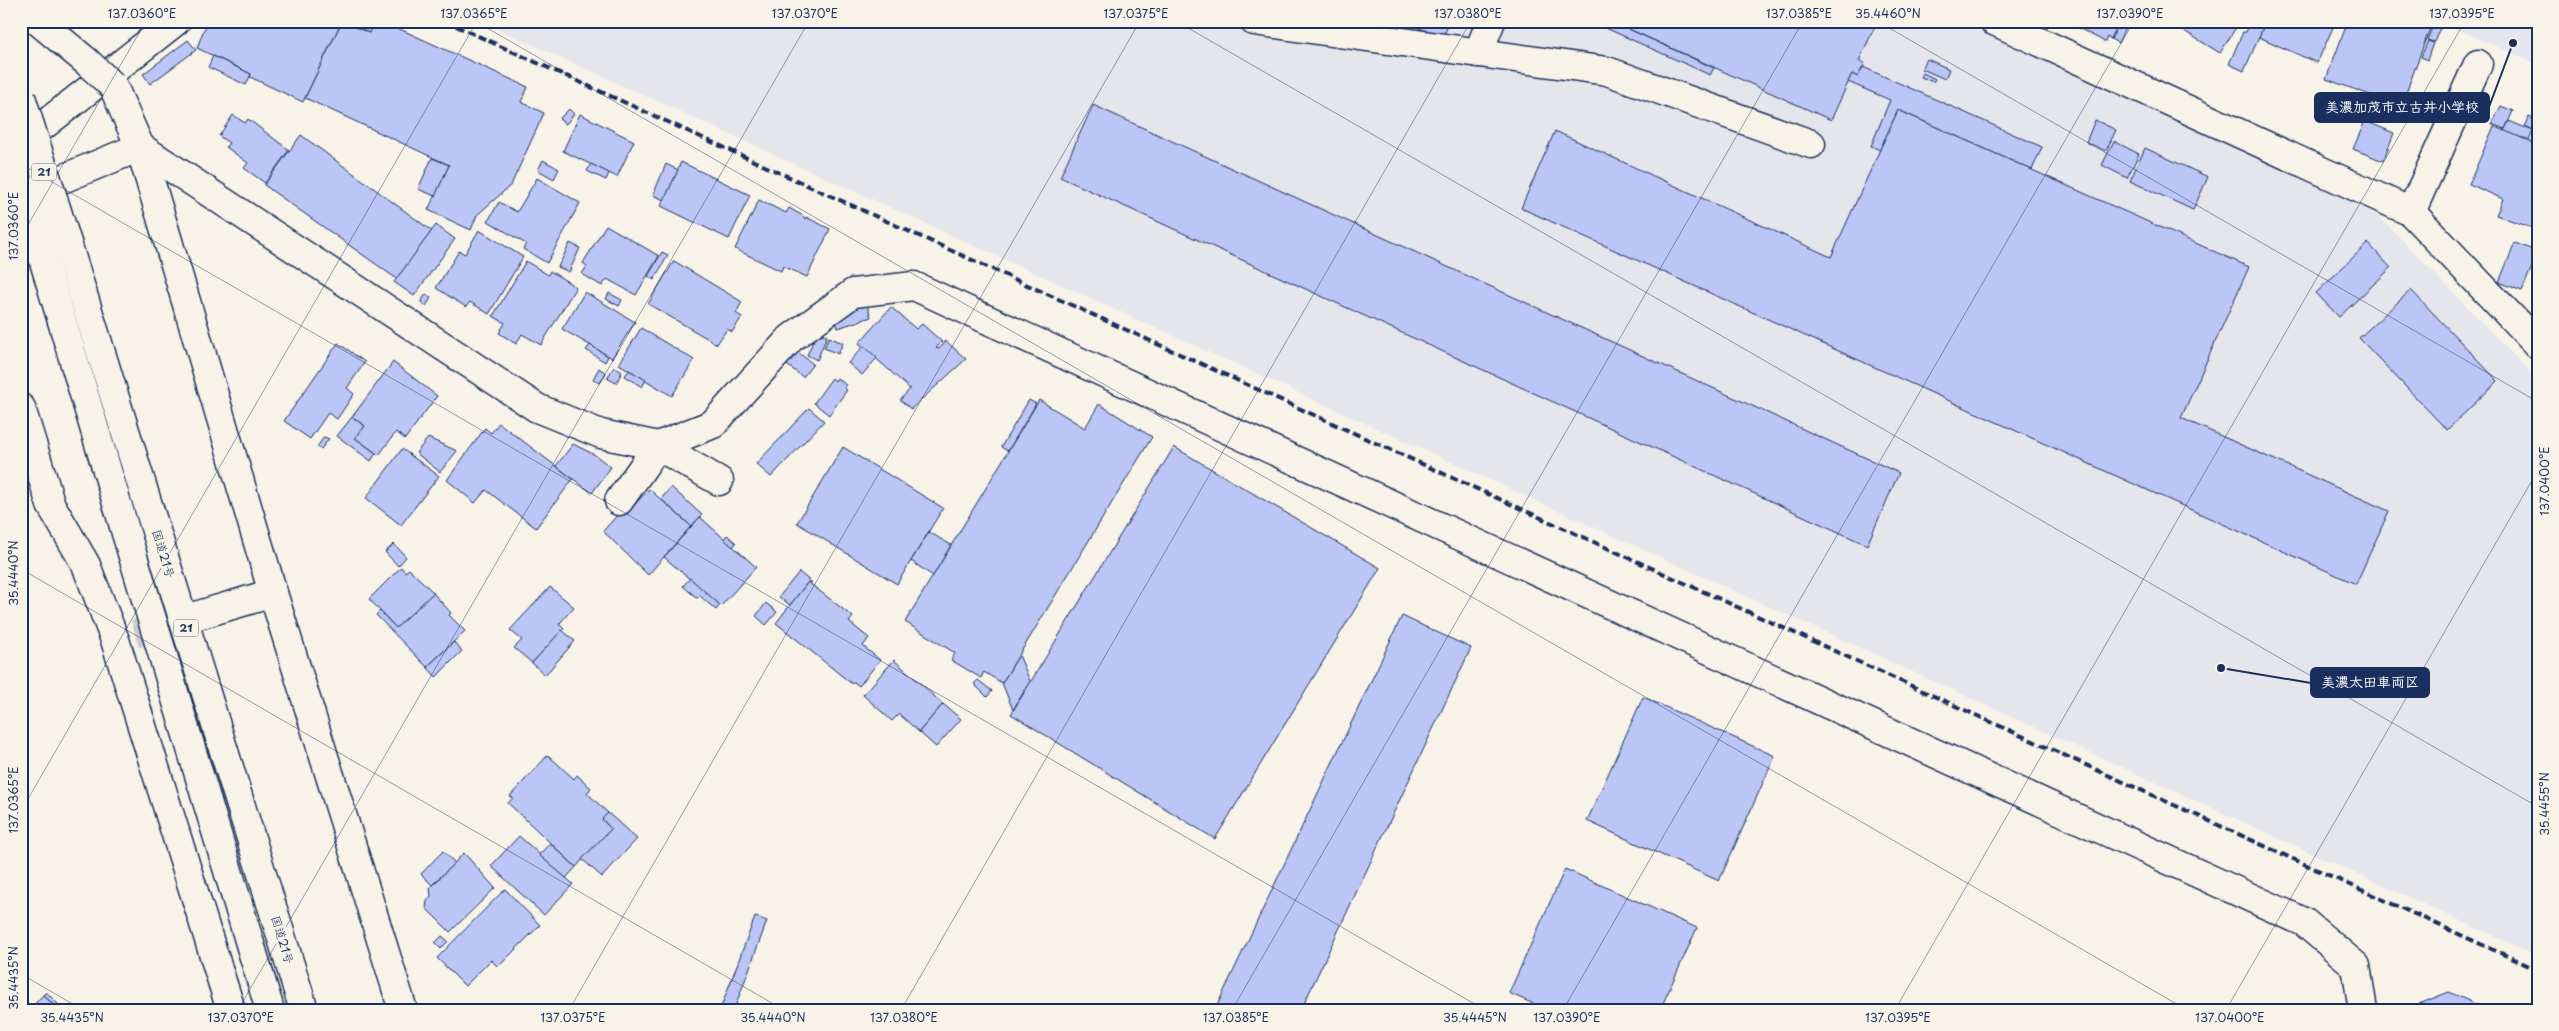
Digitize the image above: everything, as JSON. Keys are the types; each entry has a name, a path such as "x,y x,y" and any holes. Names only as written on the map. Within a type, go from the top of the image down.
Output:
{"main road":[{"path":"38,21 113,86 140,147 273,593 403,1010"},
{"path":"21,143 176,21"},
{"path":"1254,21 1607,71 1811,144"},
{"path":"1478,53 1491,21"},
{"path":"1994,21 2411,212 2538,345"},
{"path":"2411,212 2478,64"},
{"name":"国道21号","path":"21,98 304,1010"},
{"path":"21,195 140,147"},
{"path":"140,147 537,408 601,434 658,446 719,482"},
{"name":"21","path":"21,187 270,1010"},
{"path":"619,501 658,446 713,424 791,338 853,293 914,286 2304,922 2356,966 2363,1010"},
{"path":"21,408 51,505 125,637 231,1010"},
{"path":"192,617 273,593"}],"shaded area":[{"path":"480,21 1960,21 2369,206 2538,380 2538,956"},
{"path":"2438,21 2538,21 2538,65"}],"building":[{"path":"213,21 342,21 303,102 250,77 251,74 197,48 204,29"},
{"path":"342,21 369,33 375,21 382,21 528,87 521,102 544,113 511,185 477,215 471,230 428,210 449,165 305,98"},
{"path":"346,21 375,21 369,33"},
{"path":"1406,21 1450,21 1442,39"},
{"path":"1406,21 1420,28 1417,35 1389,22"},
{"path":"1590,21 1611,21 1714,68 1710,75"},
{"path":"1611,21 1869,21 1876,24 1859,61 1865,63 1858,77 1852,74 1831,120"},
{"path":"2065,21 2120,21 2111,39 2107,37 2105,42"},
{"path":"2120,21 2128,21 2118,43 2111,39"},
{"path":"2183,21 2240,21 2220,53 2179,28"},
{"path":"2251,21 2266,21 2244,71 2229,64 2243,32 2246,32"},
{"path":"2266,21 2336,21 2317,63 2259,37"},
{"path":"2348,21 2415,21 2430,28 2403,101 2400,100 2395,113 2368,103 2370,95 2326,79"},
{"path":"2434,23 2441,26 2434,42 2427,40"},
{"path":"188,40 196,50 150,84 143,74"},
{"path":"2428,41 2433,43 2427,60 2421,57"},
{"path":"213,56 251,74 246,85 208,67"},
{"path":"1927,59 1949,69 1945,79 1922,69"},
{"path":"1863,67 2042,147 2032,170 1898,110 1880,150 1871,146 1890,100 1848,82 1852,74 1858,77"},
{"path":"1923,73 1935,79 1933,82 1921,77"},
{"path":"1093,105 1899,473 1867,545 1060,177"},
{"path":"2366,106 2393,117 2391,123 2364,111"},
{"path":"2501,106 2513,111 2505,129 2492,124"},
{"path":"569,109 574,114 566,124 559,119"},
{"path":"1898,110 2249,267 2181,418 2389,511 2356,584 1521,208 1555,131 1831,257"},
{"path":"580,114 634,141 617,177 563,151"},
{"path":"233,115 245,123 248,119 289,150 265,183 244,168 248,163 226,147 229,143 219,136"},
{"path":"2529,117 2538,121 2538,133 2525,127"},
{"path":"2095,120 2116,130 2106,151 2086,142"},
{"path":"2365,121 2394,133 2383,161 2353,149"},
{"path":"2509,121 2533,131 2529,141 2504,131"},
{"path":"2494,126 2538,145 2538,230 2496,215 2503,199 2469,184"},
{"path":"301,135 432,231 397,279 264,185"},
{"path":"2114,141 2139,154 2127,178 2102,165"},
{"path":"2145,148 2208,177 2193,210 2130,181"},
{"path":"432,158 449,165 435,196 418,189"},
{"path":"543,160 559,169 554,179 538,170"},
{"path":"681,162 750,195 729,239 661,206"},
{"path":"591,164 609,173 606,180 587,171"},
{"path":"666,164 678,170 664,200 653,195"},
{"path":"537,178 580,203 547,263 523,249 526,244 488,221 499,202 517,212"},
{"path":"759,200 786,213 789,208 805,219 806,217 830,229 807,277 783,266 781,271 735,249"},
{"path":"436,225 455,239 414,296 394,282"},
{"path":"606,225 659,256 636,295 607,279 602,286 582,274 587,266 583,263"},
{"path":"479,230 523,257 489,314 470,302 466,307 436,288 459,251 465,254"},
{"path":"570,243 580,248 569,272 558,267"},
{"path":"2368,243 2391,268 2339,317 2316,293"},
{"path":"2515,243 2538,252 2522,291 2499,282"},
{"path":"662,252 668,255 654,280 648,276"},
{"path":"526,261 548,275 550,271 576,287 541,345 522,334 516,344 499,333 505,323 493,316"},
{"path":"674,261 742,302 736,313 742,317 732,332 727,329 717,344 648,304"},
{"path":"2411,290 2498,381 2447,430 2359,338"},
{"path":"585,292 635,322 612,358 562,329"},
{"path":"609,293 622,300 619,306 606,299"},
{"path":"426,294 431,298 426,306 421,302"},
{"path":"866,302 871,317 838,328 833,314"},
{"path":"891,307 916,329 922,324 942,342 936,348 939,349 946,341 966,359 911,409 900,400 910,389 859,343"},
{"path":"641,328 694,360 672,396 619,364"},
{"path":"817,332 827,336 817,360 807,355"},
{"path":"829,337 843,343 838,354 824,348"},
{"path":"338,343 365,362 347,388 354,394 337,419 328,413 310,439 284,421"},
{"path":"590,345 608,356 605,362 586,350"},
{"path":"864,346 877,358 862,375 848,363"},
{"path":"794,349 813,364 803,377 784,363"},
{"path":"393,362 437,396 405,439 396,432 379,455 355,438 365,426 352,417"},
{"path":"614,367 622,372 616,383 607,378"},
{"path":"599,368 606,373 600,383 593,379"},
{"path":"629,370 646,380 642,387 625,376"},
{"path":"832,378 835,381 837,378 846,385 844,388 847,390 829,415 814,403"},
{"path":"1029,400 1036,404 1008,451 1001,447"},
{"path":"1039,400 1085,428 1099,404 1152,437 1002,683 984,672 981,678 951,660 955,653 905,622"},
{"path":"809,408 824,421 771,477 756,464"},
{"path":"352,417 365,426 355,438 376,453 371,461 337,436"},
{"path":"499,423 573,479 536,528 486,490 475,503 447,480 485,428 491,433"},
{"path":"324,437 329,439 321,449 317,447"},
{"path":"428,438 457,451 440,472 416,453"},
{"path":"573,444 595,455 611,467 592,493 556,466"},
{"path":"843,447 943,508 897,584 797,523"},
{"path":"1174,447 1380,568 1215,839 1011,714"},
{"path":"402,449 439,476 401,525 366,498"},
{"path":"671,487 702,515 691,526 661,499"},
{"path":"649,489 691,526 648,575 603,531 632,499 636,503"},
{"path":"700,517 756,567 721,606 664,557"},
{"path":"929,532 951,545 933,576 911,561"},
{"path":"727,535 736,543 733,547 724,539"},
{"path":"394,544 406,557 398,566 385,552"},
{"path":"401,567 405,572 409,569 434,593 396,628 369,599"},
{"path":"799,572 812,583 808,582 790,605 779,597"},
{"path":"690,578 720,605 716,610 700,596 697,598 683,586"},
{"path":"808,582 853,617 849,622 869,638 863,646 880,660 859,686 854,682 852,684 776,623"},
{"path":"550,587 574,607 559,624 564,629 532,663 514,648 522,640 510,630"},
{"path":"433,593 451,613 449,615 465,631 427,667 376,615 380,611 396,628"},
{"path":"766,603 777,612 766,625 756,616"},
{"path":"1402,616 1471,648 1301,1010 1215,1010"},
{"path":"562,630 575,641 545,675 532,663"},
{"path":"454,642 462,651 436,677 427,667"},
{"path":"1019,655 1030,681 1013,710 1002,683"},
{"path":"894,660 943,704 919,732 899,714 892,721 863,695"},
{"path":"978,680 992,691 987,697 974,684"},
{"path":"1643,697 1775,756 1719,881 1587,821"},
{"path":"943,704 961,719 936,747 919,732"},
{"path":"548,755 574,779 577,775 591,788 587,793 608,813 602,819 611,829 576,867 508,803 513,798 510,796"},
{"path":"608,813 637,839 602,877 582,859 611,829 602,819"},
{"path":"519,836 573,884 544,915 491,866"},
{"path":"550,843 576,867 566,878 539,855"},
{"path":"443,851 455,863 432,885 421,874"},
{"path":"464,853 495,888 450,932 426,908 427,901 431,896 430,888"},
{"path":"1565,869 1697,928 1660,1010 1547,1010 1509,993"},
{"path":"505,889 540,925 498,967 491,960 465,986 437,958"},
{"path":"755,917 767,921 734,1010 720,1010"},
{"path":"442,936 448,941 441,949 435,943"},
{"path":"46,992 64,1010 59,1010 43,995"},
{"path":"2449,992 2489,1010 2416,1010 2419,1004"},
{"path":"43,995 59,1010 29,1010"}],"tunnel":[{"path":"135,634 192,617"}],"railway":[{"path":"445,21 2538,970"}],"place":[{"name":"美濃加茂市立古井小学校","path":"2513,43"},
{"name":"美濃太田車両区","path":"2221,668"}]}
